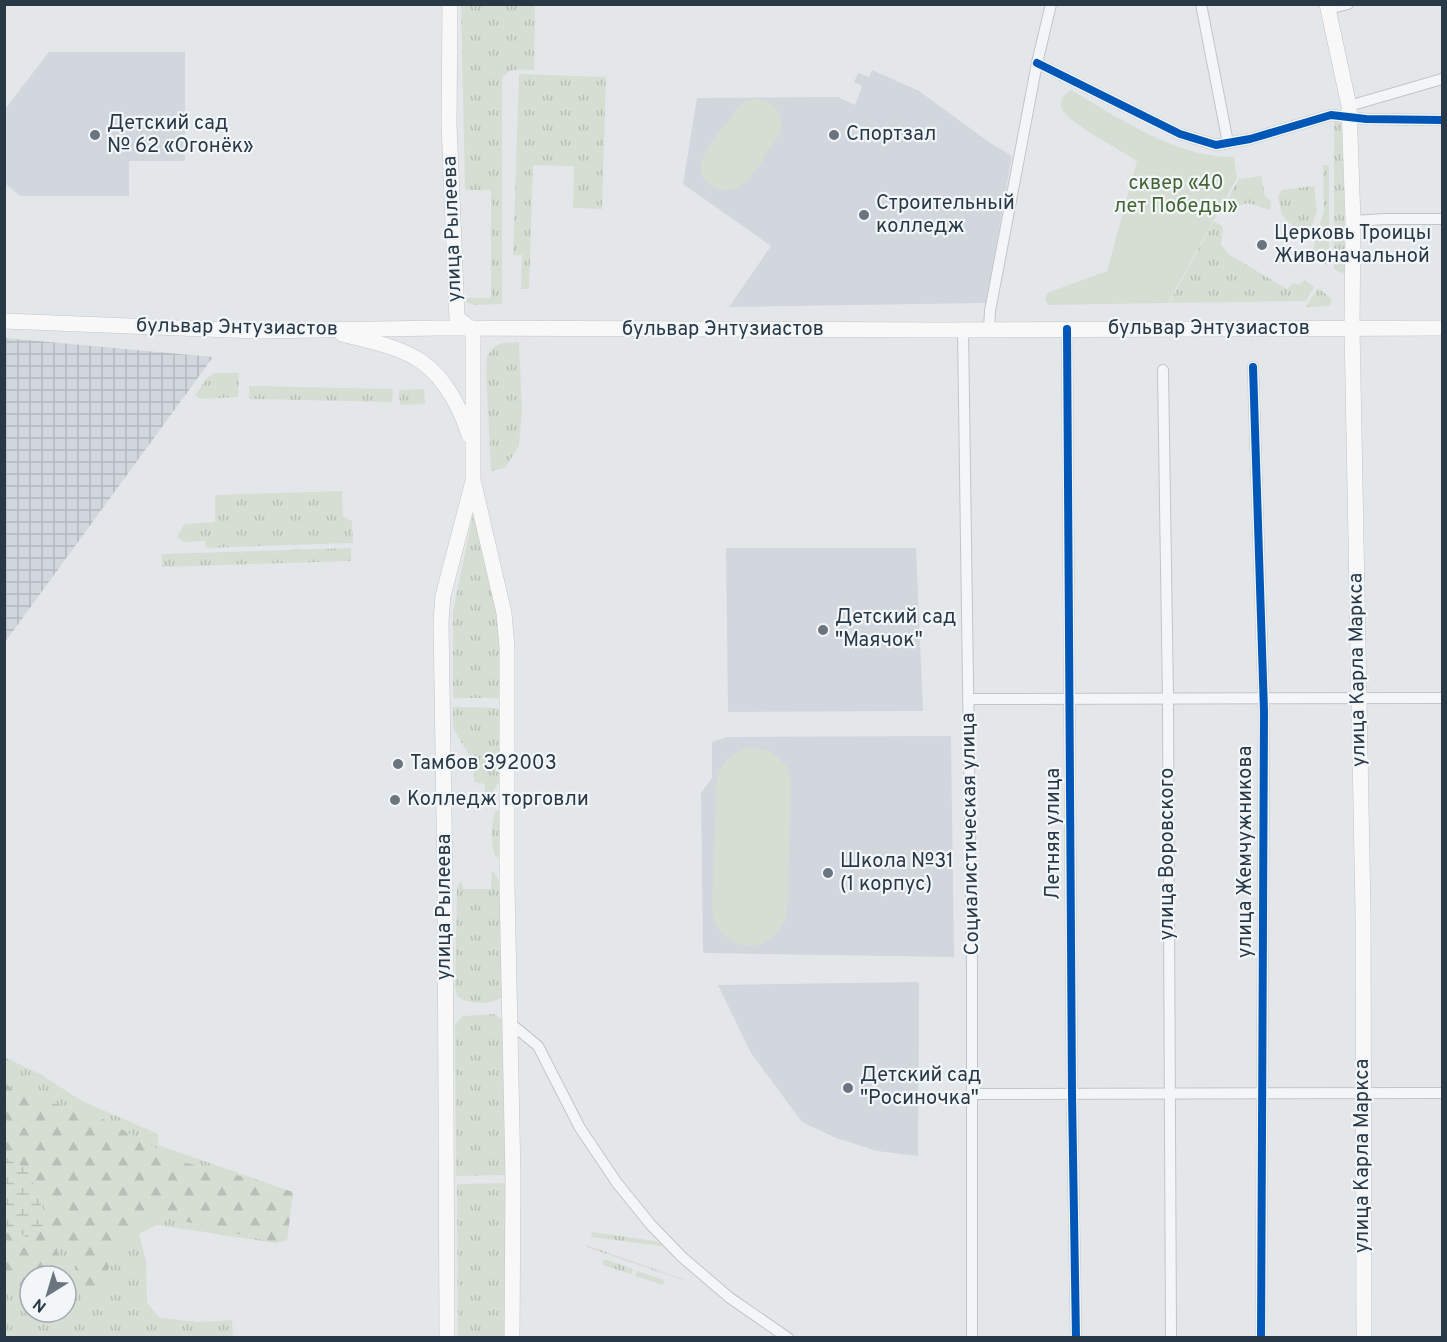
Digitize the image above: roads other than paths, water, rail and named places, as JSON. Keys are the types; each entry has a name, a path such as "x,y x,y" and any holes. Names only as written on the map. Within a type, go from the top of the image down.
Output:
{"main road":[{"name":"улица Рылеева","path":"447,1338 445,879 441,621 443,596 473,481 474,450 474,330 457,318 449,124 450,4"},
{"name":"улица Карла Маркса","path":"1328,7 1349,111 1353,221 1352,328 1363,911 1364,1338"},
{"name":"бульвар Энтузиастов","path":"4,321 259,331 1443,328"},
{"path":"327,330 386,346 424,363 441,381 453,399 464,419 474,450"},
{"name":"улица Рылеева","path":"473,481 504,613 507,647 507,888 513,1178 512,1338"}],"street":[{"path":"989,330 990,310 1037,63 1051,4"},
{"path":"1201,4 1228,143"},
{"path":"1328,7 1348,4"},
{"path":"1037,63 1180,134 1216,145 1250,139 1349,111 1443,79"},
{"path":"1349,111 1366,119 1443,120"},
{"path":"1353,221 1443,219"},
{"name":"Летняя улица","path":"1067,329 1072,1094 1076,1338"},
{"name":"Социалистическая улица","path":"963,330 973,1094 972,1338"},
{"name":"улица Жемчужникова","path":"1253,367 1263,698 1261,1338"},
{"name":"улица Воровского","path":"1163,370 1168,699 1172,1338"},
{"path":"969,699 1443,698"},
{"path":"510,1023 538,1046 580,1128 617,1183 651,1225 694,1268 730,1298 788,1338"},
{"path":"973,1094 1443,1093"}],"place":[{"name":"Детский сад № 62 «Огонёк»","path":"95,135"},
{"name":"Спортзал","path":"834,135"},
{"name":"Строительный колледж","path":"864,215"},
{"name":"Церковь Троицы Живоначальной","path":"1262,245"},
{"name":"Детский сад \"Маячок\"","path":"823,630"},
{"name":"Тамбов 392003","path":"398,764"},
{"name":"Колледж торговли","path":"395,800"},
{"name":"Школа №31 (1 корпус)","path":"828,873"},
{"name":"Детский сад \"Росиночка\"","path":"848,1088"}],"park label":[{"name":"cквер «40 лет Победы»","path":"1176,196"}]}
